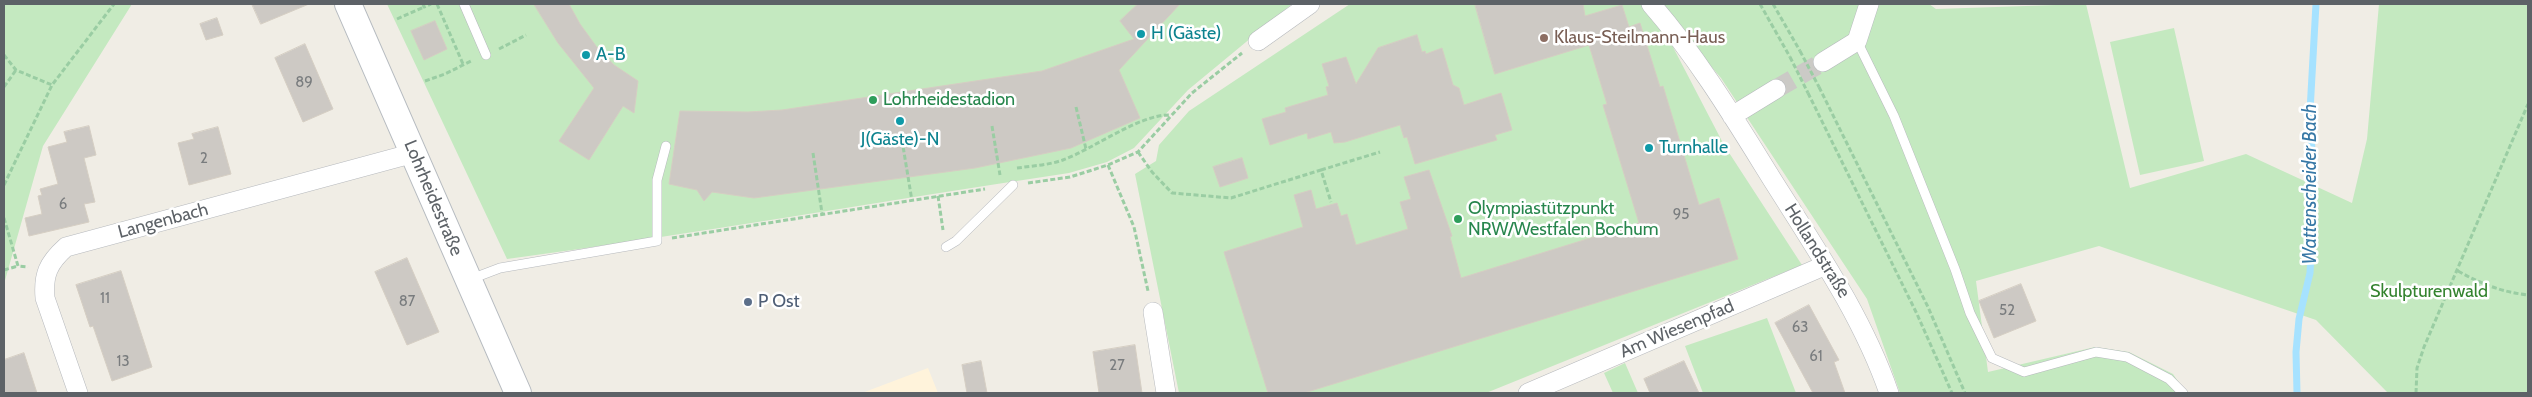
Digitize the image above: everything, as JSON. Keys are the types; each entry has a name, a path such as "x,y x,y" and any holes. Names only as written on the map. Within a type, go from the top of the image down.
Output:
{"street":[{"name":"Hollandstraße","path":"1651,4 1666,21 1732,116 1826,265 1860,322 1890,393"},
{"path":"1823,62 1858,42 1869,4"},
{"name":"Lohrheidestraße","path":"353,5 414,154 518,393"},
{"path":"1258,41 1305,5"},
{"path":"1732,116 1776,89"},
{"name":"Langenbach","path":"46,271 66,247 414,154"},
{"name":"Am Wiesenpfad","path":"1528,393 1826,265"},
{"path":"46,271 45,298 78,393"},
{"path":"1153,312 1166,393"}],"lane":[{"path":"464,4 486,56"},
{"path":"1858,42 1894,116 1955,269 1970,313 1992,358 2024,372 2096,352 2127,357 2169,379 2183,393"},
{"path":"468,280 500,268 657,241 657,180 666,146"},
{"path":"946,247 956,241 1013,185"}],"path":[{"path":"4,185 52,85 114,4"},
{"path":"397,19 423,5 432,4"},
{"path":"437,4 463,64"},
{"path":"1760,4 1790,56 1917,314 1952,393"},
{"path":"1773,4 1819,87 1928,307 1966,393"},
{"path":"657,241 822,213 1070,176 1108,165 1138,152 1192,93 1224,65 1258,41"},
{"path":"4,55 16,70 52,85"},
{"path":"4,87 16,70"},
{"path":"425,81 445,74"},
{"path":"2416,393 2417,368 2424,347 2528,104"},
{"path":"1076,107 1086,149"},
{"path":"1013,169 1062,160 1154,117 1171,115"},
{"path":"992,126 1002,187"},
{"path":"902,140 912,201"},
{"path":"1138,152 1152,172 1172,193 1231,198 1380,152"},
{"path":"813,153 822,213"},
{"path":"1108,165 1134,227 1153,312"},
{"path":"1321,170 1331,202"},
{"path":"999,172 1006,171"},
{"path":"938,196 946,247"},
{"path":"4,218 18,266"},
{"path":"4,270 18,266 46,271"},
{"path":"2458,271 2487,287 2508,293 2528,295"}],"shaded area":[{"path":"928,368 938,393 862,393"}],"green space":[{"path":"4,4 132,4 43,146 4,284"},
{"path":"387,4 1292,4 1188,90 1134,148 1107,162 1069,173 648,239 507,259"},
{"name":"Olympiastützpunkt NRW/Westfalen Bochum","path":"1350,4 1643,4 1661,24 1724,145 1802,265 1486,393 1179,393 1135,174 1156,161 1159,145 1189,111"},
{"name":"Skulpturenwald","path":"1657,4 1929,4 1936,9 2086,4 2130,188 2246,154 2352,203 2367,139 2379,4 2528,4 2528,393 2388,393 2316,320 2099,246 1976,281 1988,372 2095,347 2129,352 2173,374 2186,393 1900,393 1867,299 1721,78"},
{"path":"2174,28 2204,161 2140,175 2110,42"},
{"path":"1767,318 1796,393 1703,393 1685,346"},
{"path":"1625,363 1638,393 1613,393 1604,373"}],"building":[{"path":"252,4 309,4 261,24"},
{"name":"A-B","path":"534,4 569,4 580,24 596,46 614,65 638,81 634,113 623,106 589,160 559,141 594,88 558,43"},
{"name":"J(Gäste)-N","path":"1138,4 1180,4 1119,70 1140,118 1071,148 975,168 754,198 712,192 704,201 697,190 669,184 680,111 748,112 782,110 1042,71 1134,39 1120,21"},
{"path":"1475,4 1583,4 1585,16 1622,5 1629,27 1640,23 1660,87 1663,86 1699,205 1719,198 1738,259 1304,393 1268,393 1224,252 1303,227 1294,195 1311,190 1316,209 1337,203 1341,216 1347,214 1356,245 1408,229 1400,202 1411,199 1404,177 1429,170 1452,236 1450,237 1461,278 1639,223 1603,105 1607,104 1589,45 1495,74"},
{"path":"217,18 223,35 206,40 200,24"},
{"path":"435,21 447,49 424,60 411,31"},
{"path":"1417,35 1422,52 1425,51 1426,54 1442,48 1453,85 1459,88 1464,105 1501,93 1512,130 1495,135 1497,140 1415,164 1407,137 1404,138 1400,125 1345,142 1334,143 1331,132 1308,139 1307,133 1270,145 1262,119 1286,112 1285,108 1328,95 1326,87 1329,86 1322,64 1346,57 1356,84 1378,48"},
{"path":"305,44 333,109 303,122 275,58"},
{"path":"89,126 96,155 84,158 95,202 84,204 89,222 29,236 25,218 42,214 38,196 42,195 40,189 58,184 48,147 67,142 64,132"},
{"path":"218,127 231,174 189,185 178,143 194,139 192,134"},
{"path":"1242,158 1248,178 1220,187 1213,167"},
{"path":"407,258 439,332 407,345 375,272"},
{"path":"121,271 152,367 112,381 93,326 90,327 76,285"},
{"path":"2021,284 2036,321 1994,338 1979,301"},
{"path":"1809,305 1839,360 1834,362 1845,393 1813,393 1775,323"},
{"path":"1135,345 1142,393 1099,393 1093,352"},
{"path":"24,353 37,393 4,393 4,360"},
{"path":"981,361 987,393 967,393 962,365"},
{"path":"1684,361 1699,393 1650,393 1644,379"}],"waterway":[{"name":"Wattenscheider Bach","path":"2297,393 2296,352 2299,319 2310,273 2314,192 2310,111 2316,4"}],"tunnel":[{"path":"1776,89 1823,62"}],"place":[{"name":"H (Gäste)","path":"1141,34"},
{"name":"Klaus-Steilmann-Haus","path":"1544,38"},
{"name":"A-B","path":"586,55"},
{"name":"Lohrheidestadion","path":"873,100"},
{"name":"J(Gäste)-N","path":"900,121"},
{"name":"Turnhalle","path":"1649,148"},
{"name":"Olympiastützpunkt NRW/Westfalen Bochum","path":"1458,219"},
{"name":"P Ost","path":"748,302"}]}
